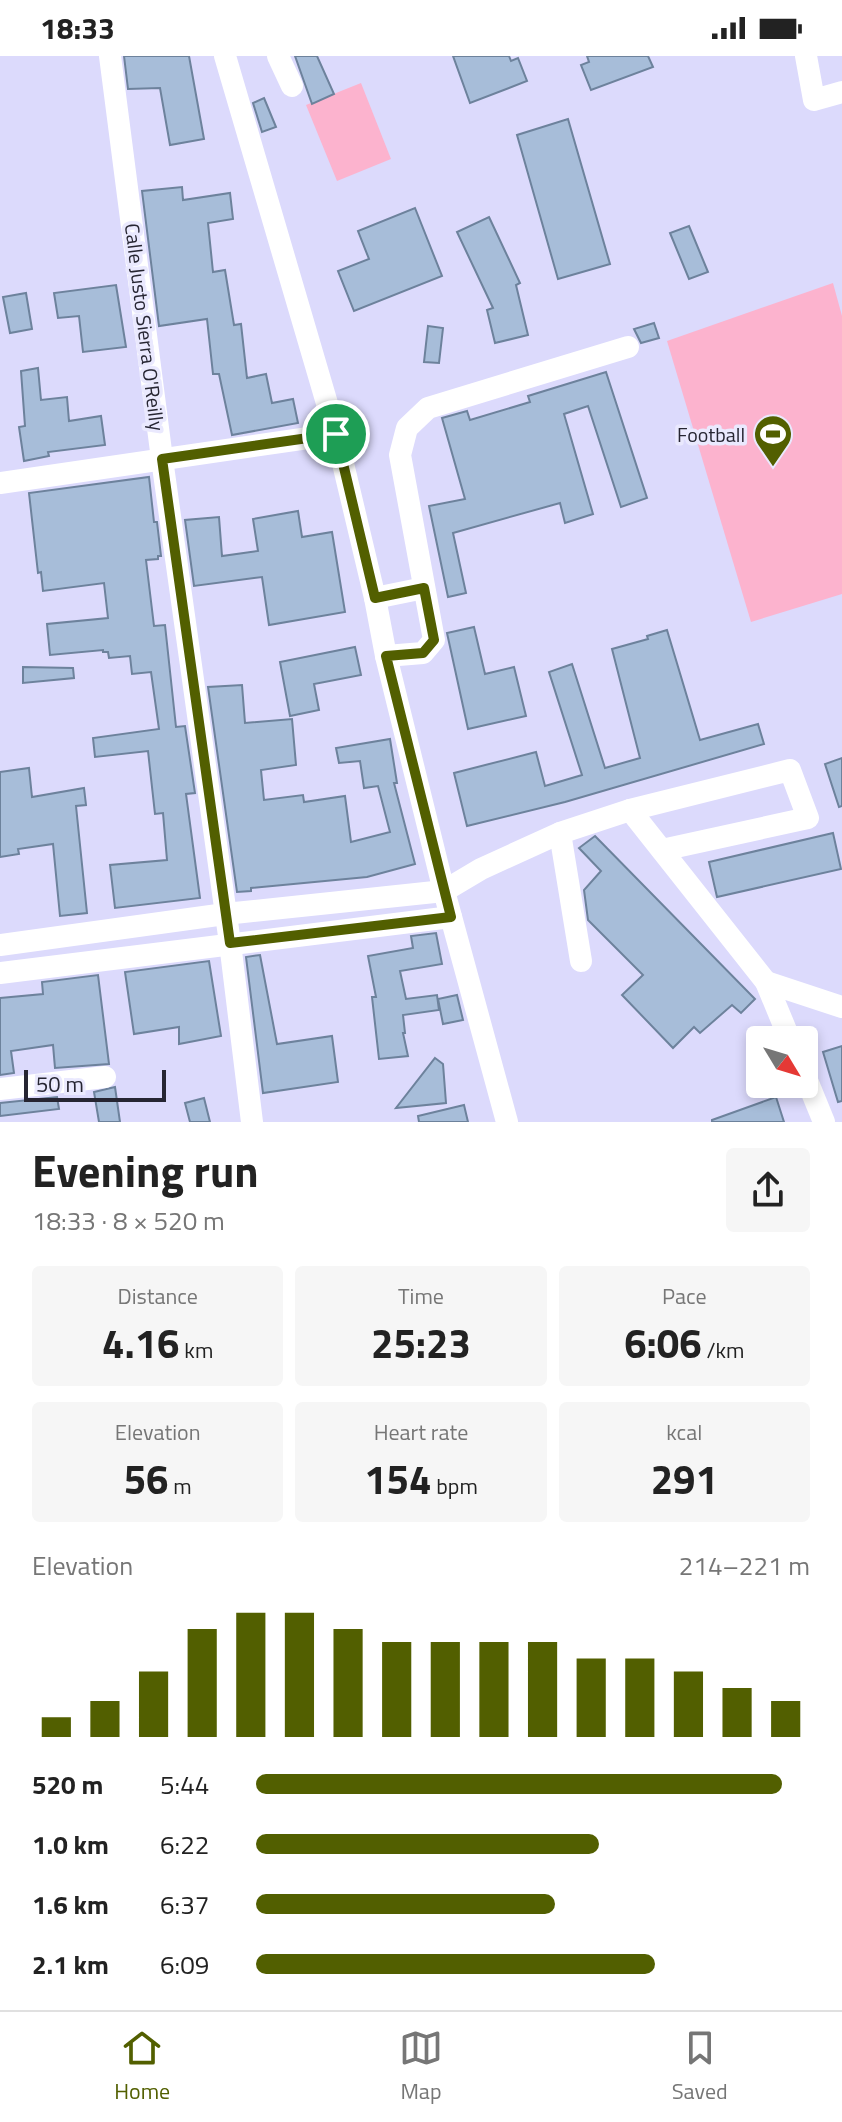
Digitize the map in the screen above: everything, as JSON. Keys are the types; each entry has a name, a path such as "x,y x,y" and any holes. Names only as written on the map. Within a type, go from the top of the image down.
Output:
{"street":[{"name":"Calle Justo Sierra O'Reilly","path":"110,56 252,1122"},
{"path":"225,56 336,434 444,891 507,1122"},
{"path":"278,56 292,86"},
{"path":"806,56 814,100 842,92"},
{"path":"386,656 423,653 434,640 400,455 407,428 428,408 628,347"},
{"path":"0,483 336,434"},
{"path":"375,598 424,588"},
{"path":"0,945 225,914 444,891 481,869 560,833 630,810 790,770 808,818 662,850"},
{"path":"630,810 766,982 784,1026"},
{"path":"560,833 581,961"},
{"path":"0,973 451,917"},
{"path":"766,982 842,1007"},
{"path":"0,1089 105,1077"},
{"path":"814,1098 824,1122"}],"shaded area":[{"path":"361,83 391,159 337,181 306,105"},
{"name":"Football","path":"833,283 842,316 842,594 751,622 667,341"}],"building":[{"path":"124,56 189,56 204,139 170,145 160,88 128,89"},
{"path":"295,56 317,56 334,94 312,104"},
{"path":"453,56 509,56 511,61 518,58 527,81 470,103"},
{"path":"587,56 648,56 653,67 591,90 581,65 589,62"},
{"path":"264,98 276,127 262,132 253,103"},
{"path":"568,119 610,264 558,279 517,135"},
{"path":"182,187 183,200 230,193 233,219 208,223 213,272 225,270 234,325 241,324 247,378 266,374 272,403 293,399 298,423 232,435 219,374 213,374 207,319 159,326 142,191"},
{"path":"415,208 442,276 354,311 338,271 369,259 358,231"},
{"path":"489,217 520,283 516,285 528,335 495,343 487,310 493,308 457,232"},
{"path":"689,226 708,272 689,279 670,233"},
{"path":"116,285 126,347 83,352 79,316 58,318 54,293"},
{"path":"26,293 32,329 10,333 3,297"},
{"path":"654,323 659,338 641,343 634,329"},
{"path":"428,326 443,328 439,363 424,362"},
{"path":"38,368 41,400 67,397 69,421 101,416 105,445 48,452 49,456 24,461 19,427 25,426 21,371"},
{"path":"606,372 647,498 621,507 588,406 564,414 593,514 565,523 560,503 453,533 466,593 448,597 429,506 465,499 442,418 467,411 470,420 530,402 528,396"},
{"path":"149,477 161,556 146,560 154,626 165,625 176,727 185,726 195,793 186,794 200,898 115,908 110,865 167,860 163,813 155,814 148,751 95,757 93,738 159,729 151,672 132,674 130,656 109,658 108,652 103,650 50,655 47,624 108,618 104,583 43,591 41,572 38,573 29,493"},
{"path":"298,511 302,537 332,532 345,612 269,625 262,577 194,586 185,520 219,517 222,556 258,551 253,519"},
{"path":"474,627 485,674 514,667 526,716 468,729 447,633"},
{"path":"667,630 700,740 758,724 764,744 565,802 467,826 454,773 536,752 545,786 582,775 549,672 572,664 605,768 640,758 612,649"},
{"path":"355,647 361,675 314,684 319,710 290,716 280,662"},
{"path":"23,667 73,668 74,678 23,683"},
{"path":"242,685 245,723 292,719 296,765 261,770 264,800 303,795 304,802 345,796 351,842 390,832 378,786 364,788 360,761 339,763 336,748 390,739 397,783 394,783 415,864 367,877 237,892 208,687"},
{"path":"842,758 842,806 839,807 825,764"},
{"path":"29,768 32,797 84,788 86,805 76,806 87,913 60,916 53,844 18,849 19,854 0,857 0,772"},
{"path":"833,833 841,869 717,897 709,862"},
{"path":"595,836 755,999 741,1013 732,1005 700,1033 694,1027 673,1048 622,995 643,975 588,920 584,890 601,871 579,848"},
{"path":"436,933 442,964 400,971 406,999 437,995 439,1010 403,1015 408,1056 379,1059 372,997 376,997 368,956 413,948 411,936"},
{"path":"260,955 277,1044 332,1036 338,1082 263,1093 246,957"},
{"path":"209,961 221,1036 179,1044 179,1027 134,1034 125,972"},
{"path":"98,975 109,1064 55,1068 53,1045 11,1051 14,1073 0,1075 0,998 43,994 42,982"},
{"path":"457,995 463,1020 443,1024 438,999"},
{"path":"842,1046 842,1101 838,1102 823,1052"},
{"path":"435,1058 443,1064 446,1103 396,1108"},
{"path":"115,1087 120,1122 99,1122 94,1092"},
{"path":"57,1097 59,1109 0,1116 0,1103"},
{"path":"204,1098 210,1122 190,1122 185,1103"},
{"path":"776,1098 784,1122 712,1122"},
{"path":"464,1105 468,1122 419,1122 418,1116"}],"place":[{"name":"Football","path":"773,468"}],"route":[{"path":"336,434 375,598 424,588 434,640 423,653 386,656 451,917 230,943 162,459 336,434"}]}
